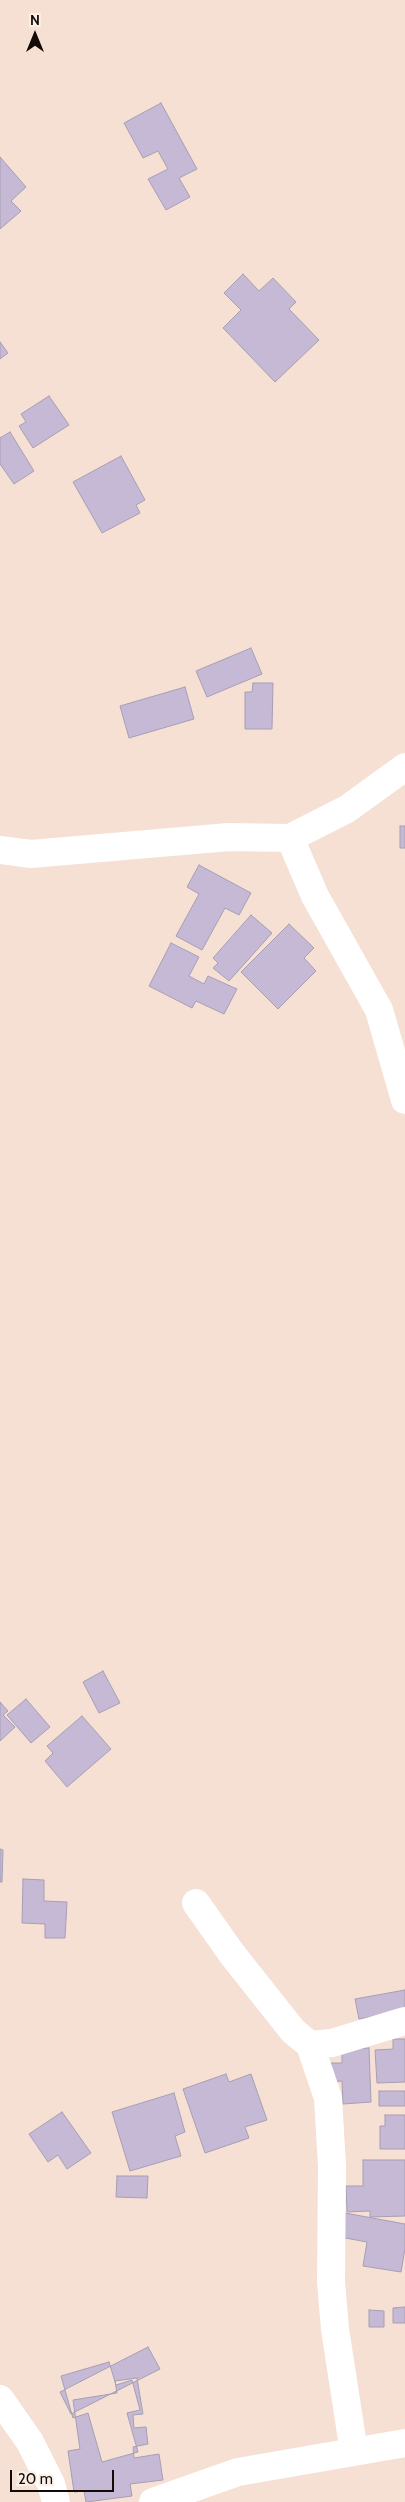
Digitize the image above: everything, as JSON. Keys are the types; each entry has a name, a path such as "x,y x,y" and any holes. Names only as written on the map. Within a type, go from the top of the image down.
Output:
{"street":[{"path":"0,850 31,854 229,837 290,838 347,809 405,767"},
{"path":"290,838 315,896 379,1010 405,1100"},
{"path":"196,1903 232,1954 293,2032 310,2045 328,2098 332,2166 331,2282 335,2329 354,2452"},
{"path":"310,2045 332,2044 377,2028 405,2021"},
{"path":"0,2399 30,2442 51,2484 56,2502"},
{"path":"153,2502 238,2472 405,2443"}],"building":[{"path":"161,103 197,169 179,178 190,197 166,210 148,179 168,169 158,151 143,158 124,123"},
{"path":"0,157 26,187 11,201 21,211 0,229"},
{"path":"243,274 259,291 273,278 296,302 289,309 319,340 275,382 223,328 241,310 224,293"},
{"path":"0,342 8,353 0,359"},
{"path":"49,396 69,425 33,448 19,426 26,422 21,414"},
{"path":"10,432 34,471 14,484 0,464 0,438"},
{"path":"121,456 145,500 136,505 140,513 102,533 73,482"},
{"path":"251,648 262,674 207,697 196,671"},
{"path":"253,683 273,683 272,729 245,729 245,692 252,692"},
{"path":"185,687 194,719 129,738 120,706"},
{"path":"400,826 405,826 405,848 400,848"},
{"path":"199,865 251,893 239,915 225,908 202,950 176,936 199,894 187,887"},
{"path":"251,915 272,933 229,981 213,968 218,963 213,958"},
{"path":"289,924 314,948 304,958 316,971 278,1009 241,972"},
{"path":"171,943 199,957 189,976 204,984 208,976 237,989 224,1014 196,1001 192,1008 149,986"},
{"path":"103,1671 120,1703 99,1713 83,1682"},
{"path":"26,1699 50,1727 31,1743 7,1715"},
{"path":"0,1702 8,1711 3,1715 15,1727 0,1741"},
{"path":"82,1716 111,1749 67,1787 45,1761 53,1753 47,1746"},
{"path":"0,1849 3,1850 2,1882 0,1882"},
{"path":"23,1879 44,1880 44,1901 67,1902 65,1938 45,1938 45,1924 22,1923"},
{"path":"405,1990 405,2011 359,2019 355,1999"},
{"path":"393,2039 405,2039 405,2082 377,2083 375,2050 393,2049"},
{"path":"369,2048 371,2102 343,2104 342,2081 329,2082 329,2063 342,2063 342,2049"},
{"path":"226,2074 229,2082 251,2074 267,2120 245,2127 249,2138 205,2153 183,2089"},
{"path":"379,2091 405,2091 405,2106 379,2106"},
{"path":"174,2093 185,2132 175,2136 181,2156 130,2171 112,2112"},
{"path":"62,2112 91,2153 67,2169 58,2155 48,2162 29,2134"},
{"path":"385,2115 405,2115 405,2149 380,2149 380,2126 385,2126"},
{"path":"363,2160 405,2160 405,2216 370,2217 370,2211 347,2212 346,2186 363,2186"},
{"path":"117,2176 148,2176 147,2198 116,2197"},
{"path":"345,2213 405,2224 405,2249 401,2272 363,2266 367,2242 340,2237"},
{"path":"405,2307 405,2323 393,2323 393,2308"},
{"path":"369,2310 384,2311 384,2327 369,2327"},
{"path":"148,2347 160,2369 71,2414 60,2392"},
{"path":"109,2362 116,2385 132,2380 140,2410 127,2413 138,2452 102,2462 88,2413 73,2418 61,2376"},
{"path":"137,2378 143,2414 133,2415 134,2428 146,2427 148,2444 133,2447 134,2458 159,2454 163,2480 130,2484 132,2496 86,2502 84,2491 74,2492 68,2451 80,2449 73,2400 117,2393 115,2381"}]}
